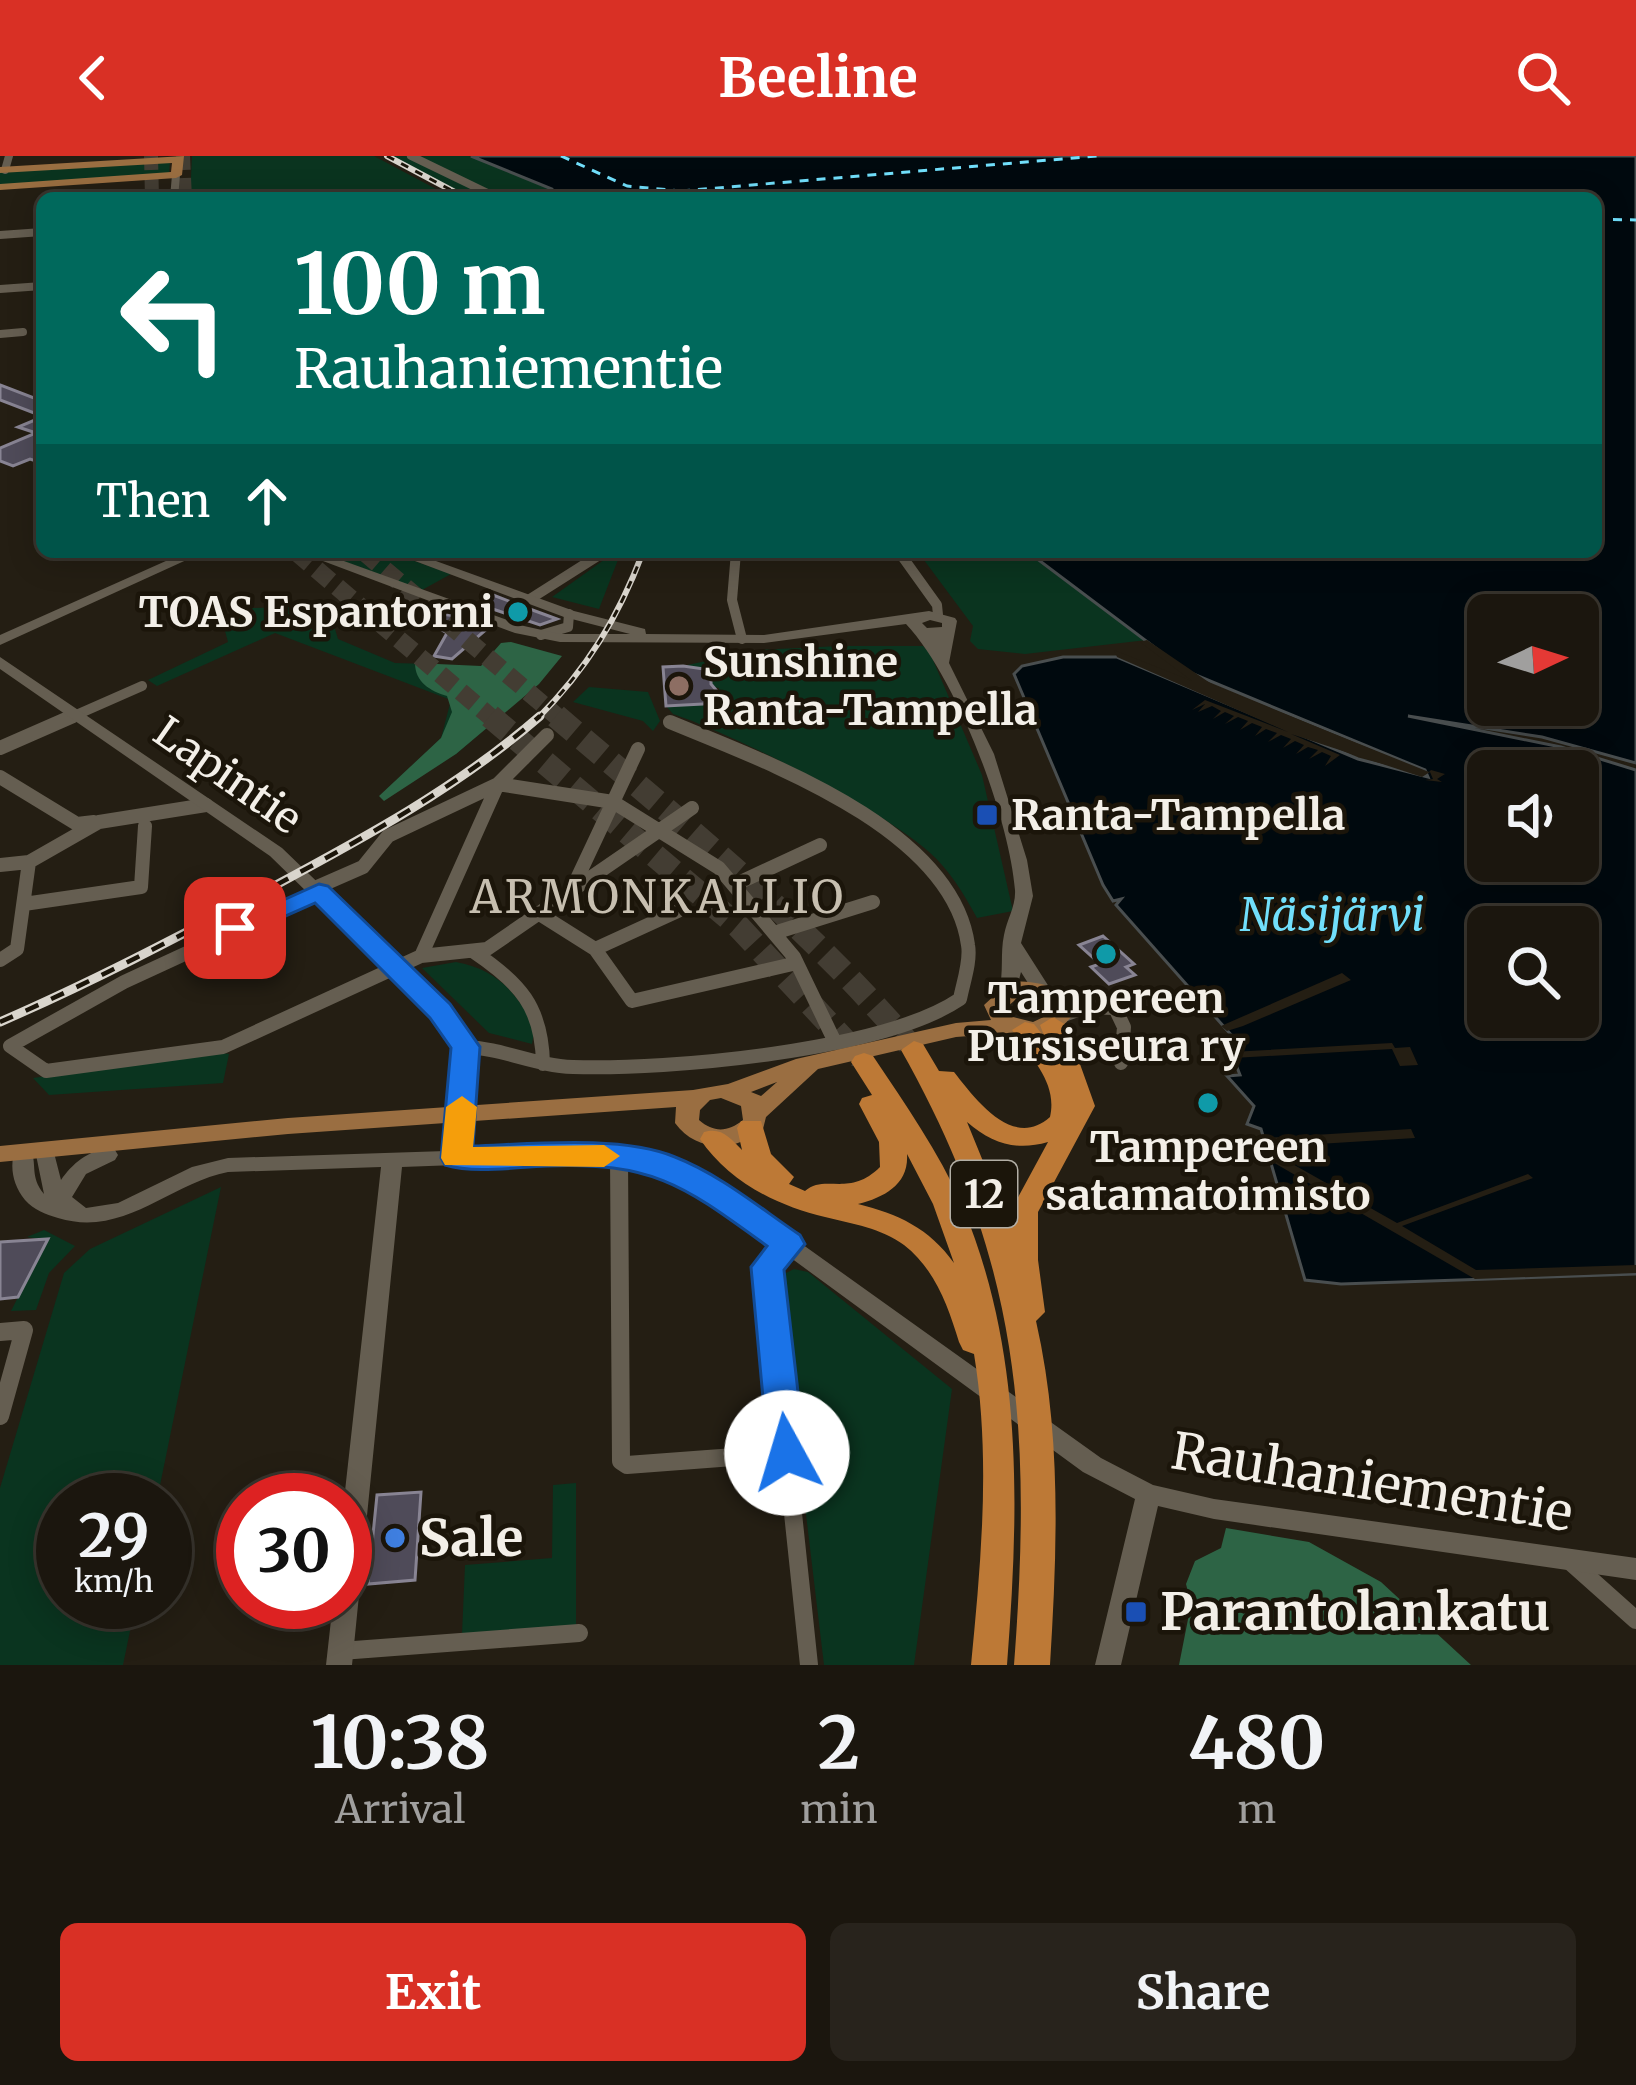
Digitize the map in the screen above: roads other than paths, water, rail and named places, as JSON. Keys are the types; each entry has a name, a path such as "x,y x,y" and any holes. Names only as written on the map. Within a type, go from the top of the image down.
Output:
{"highway":[{"name":"12","path":"1032,1665 1038,1440 1024,1349 981,1186 961,1135 914,1050 986,1125 1008,1135 1032,1137 1059,1126 1066,1103 1041,1014"},
{"path":"1024,1349 1031,1320 1023,1260 1024,1213 1029,1196 1075,1129 1082,1106 1041,1014"},
{"name":"12","path":"754,1120 758,1157 799,1188 833,1196 875,1188 894,1169 893,1142 857,1063 926,1162 957,1228 983,1316 1003,1461 989,1665"},
{"path":"714,1138 752,1174 789,1197 892,1224 928,1248 959,1296 979,1367 996,1398"}],"main road":[{"path":"1,190 176,175 179,157 3,170"},
{"path":"1003,995 995,1010 1041,1014"},
{"path":"1003,995 1041,1014"},
{"path":"956,1030 1003,995"},
{"path":"22,1159 392,1120 696,1098 815,1064 1041,1014"},
{"path":"601,1104 687,1123 714,1138 754,1120 815,1064"},
{"path":"731,1091 746,1096 754,1120"},
{"path":"687,1123 686,1112 696,1098"},
{"path":"22,1159 355,1130 392,1120"}],"street":[{"path":"3,170 9,156"},
{"path":"411,156 486,192"},
{"path":"175,192 176,175"},
{"path":"0,235 36,232"},
{"path":"0,289 36,286"},
{"path":"0,334 23,332"},
{"path":"0,637 165,558"},
{"path":"0,637 183,558"},
{"path":"323,558 542,635 742,639 867,626 948,631"},
{"path":"416,558 569,614 656,637"},
{"path":"533,597 595,558"},
{"path":"736,558 732,600 742,639"},
{"path":"903,558 937,604 938,615"},
{"path":"542,635 568,627 569,614"},
{"path":"917,626 938,615"},
{"path":"938,615 951,622 943,662"},
{"path":"917,626 943,662 983,757 1020,873 1024,902 1003,995"},
{"name":"Lapintie","path":"0,662 283,858 440,1011 466,1047"},
{"path":"0,748 142,686"},
{"path":"458,1146 466,1047 494,1048 571,1068 710,1061 930,1018 952,1008 964,991 968,961 954,900 923,856 883,828 761,760 670,722"},
{"path":"547,735 498,784 388,836 363,866 312,886 14,1041 15,1052 36,1070 223,1047 421,956 474,952 692,808"},
{"path":"573,888 638,749"},
{"path":"0,777 77,824 206,805"},
{"path":"498,784 614,802 719,868 797,963 833,1038"},
{"path":"421,956 498,784"},
{"path":"0,865 29,862 99,822"},
{"path":"24,904 141,887 145,826"},
{"path":"734,885 820,845"},
{"path":"0,960 17,949 29,862"},
{"path":"774,934 872,902"},
{"path":"595,949 678,911"},
{"path":"538,913 595,949 632,1001 797,963"},
{"path":"1013,943 1041,1014 1086,1007 1118,1009 1126,1022 1121,1063"},
{"path":"474,952 527,989 542,1019 543,1064"},
{"name":"Rauhaniementie","path":"67,1206 125,1209 208,1167 392,1161 458,1146 619,1157 677,1169 789,1244 1092,1465 1148,1494 1214,1509 1636,1569"},
{"path":"22,1159 31,1198 44,1207 67,1206 79,1169 108,1155"},
{"path":"619,1157 621,1453 627,1465 787,1453"},
{"path":"392,1161 340,1658 579,1633"},
{"path":"789,1244 767,1267 809,1665"},
{"path":"0,1332 24,1330 0,1416"},
{"path":"1108,1665 1148,1494"},
{"path":"1568,1560 1636,1620"}],"water":[{"name":"Näsijärvi","path":"471,156 1636,156 1636,763 1542,737 1472,726 1599,726 1599,594 1467,594 1467,725 1408,716 1571,750 1467,750 1467,882 1599,882 1599,759 1636,770 1636,1274 1341,1284 1305,1280 1261,1129 1247,1124 1254,1106 1227,1076 1240,1075 1231,1052 1241,1046 1116,905 1121,899 1113,901 1103,885 1014,674 1022,666 1063,657 1117,657 1358,759 1428,777 1425,770 1186,671 1036,558 1602,558 1602,192 552,192"}],"tunnel":[{"path":"151,156 152,192"},
{"path":"183,156 185,192"},
{"path":"303,558 493,719"},
{"path":"371,558 560,719"},
{"path":"490,716 738,926 861,1058"},
{"path":"556,716 784,914 909,1044"}],"railway":[{"path":"387,156 455,192"},
{"path":"539,717 599,641 640,558"},
{"path":"0,1022 165,943 371,833 475,767 539,717"}],"place":[{"name":"TOAS Espantorni","path":"518,612"},
{"name":"Sunshine Ranta-Tampella","path":"679,686"},
{"name":"Ranta-Tampella","path":"987,815"},
{"name":"Tampereen Pursiseura ry","path":"1106,954"},
{"name":"Tampereen satamatoimisto","path":"1208,1103"},
{"name":"Sale","path":"395,1538"},
{"name":"Parantolankatu","path":"1136,1612"}],"district":[{"name":"ARMONKALLIO","path":"658,897"}]}
